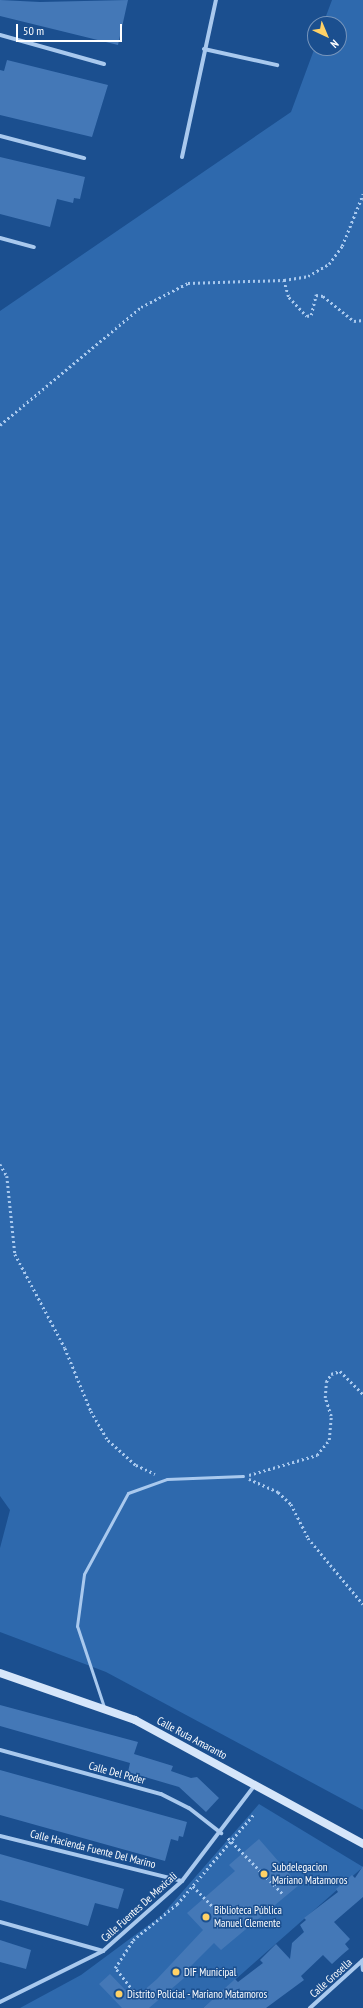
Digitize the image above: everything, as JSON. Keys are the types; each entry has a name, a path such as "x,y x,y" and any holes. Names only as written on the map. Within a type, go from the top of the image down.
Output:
{"main road":[{"name":"Calle Ruta Amaranto","path":"0,1673 135,1720 363,1844"}],"street":[{"path":"182,156 204,48 216,0"},
{"path":"0,35 104,64"},
{"path":"204,48 278,65"},
{"path":"0,136 84,158"},
{"path":"0,238 34,247"},
{"name":"Calle Del Poder","path":"0,1750 161,1794 189,1808 221,1833"},
{"name":"Calle Fuentes De Mexicali","path":"0,2002 103,1951 182,1881 221,1833 255,1784"},
{"name":"Calle Hacienda Fuente Del Marino","path":"0,1836 182,1881"},
{"path":"0,1922 103,1951"},
{"path":"363,1961 363,1970"},
{"name":"Calle Grosella","path":"310,2008 363,1961"}],"lane":[{"path":"105,1709 77,1626 84,1574 128,1493 167,1479 243,1476"}],"path":[{"path":"0,425 141,307 166,292 188,283 284,280 308,276 329,264 342,246 363,194"},
{"path":"284,280 289,297 307,316 311,315 316,295 323,296 354,321 363,320"},
{"path":"0,1164 8,1176 15,1254 65,1348 91,1411 114,1445 136,1465 167,1479"},
{"path":"243,1476 317,1455 328,1440 331,1416 325,1393 331,1374 340,1371 363,1394"},
{"path":"243,1476 278,1492 291,1504 308,1538 363,1604"},
{"path":"133,1991 115,1968 133,1940 162,1919 193,1886 254,1814"},
{"path":"221,1833 232,1841 283,1894"},
{"path":"193,1886 214,1908"}],"shaded area":[{"path":"332,0 363,0 363,1810 106,1672 0,1632 0,1548 10,1510 0,1496 0,311 291,112 312,56 347,56 347,16 326,16"},
{"path":"259,1804 363,1867 203,2008 20,2008 81,1975 162,1915"}],"building":[{"path":"0,0 40,2 128,0 118,45 0,16"},
{"path":"7,60 108,85 92,137 0,115 0,70 4,71"},
{"path":"0,157 85,177 80,199 74,198 73,203 57,199 50,227 0,214"},
{"path":"0,1705 138,1742 134,1754 173,1766 171,1771 191,1778 197,1777 219,1798 206,1812 179,1787 128,1772 130,1763 0,1726"},
{"path":"0,1770 187,1822 183,1837 179,1836 178,1841 171,1839 165,1861 0,1815"},
{"path":"259,1839 299,1885 221,1950 214,1943 187,1970 190,1973 149,2008 122,2008 99,1984 110,1974 134,1999 157,1979 203,1930 187,1913 235,1871 229,1865"},
{"path":"0,1854 124,1889 118,1909 95,1903 88,1926 0,1900"},
{"path":"363,1866 363,1897 334,1922 350,1939 345,1944 349,1949 332,1964 323,1955 301,1976 304,1980 266,2008 203,2008 235,1979 238,1982 263,1963 260,1960 276,1944 290,1959 292,1943 304,1932 300,1925 306,1920 304,1918 338,1892 336,1889 352,1875 355,1878"},
{"path":"0,1940 31,1950 26,1969 0,1962"}],"place":[{"name":"Subdelegacion Mariano Matamoros","path":"264,1874"},
{"name":"Biblioteca Pública Manuel Clemente","path":"206,1917"},
{"name":"DIF Municipal","path":"176,1972"},
{"name":"Distrito Policial - Mariano Matamoros","path":"119,1994"}]}
